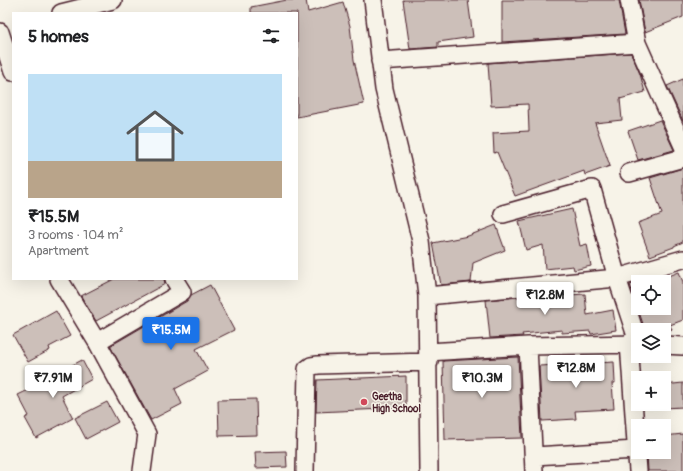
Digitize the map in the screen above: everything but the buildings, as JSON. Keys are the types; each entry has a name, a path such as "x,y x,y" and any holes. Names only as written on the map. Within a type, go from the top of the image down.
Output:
{"street":[{"path":"68,12 113,0"},
{"path":"373,0 384,90 419,227 427,296 429,471"},
{"path":"629,0 637,43 683,146"},
{"path":"12,26 0,31 12,69"},
{"path":"380,61 637,43"},
{"path":"629,173 683,158"},
{"path":"503,214 592,188 631,329"},
{"path":"427,296 617,278 683,259"},
{"path":"60,280 97,342 147,434 142,471"},
{"path":"97,342 182,292 175,280"},
{"path":"305,471 307,369 311,366 428,357 528,346 631,343"},
{"path":"671,345 683,346"},
{"path":"528,346 534,463 631,451"},
{"path":"635,363 636,419"},
{"path":"637,459 638,471"}],"place":[{"name":"Geetha High School","path":"364,402"}]}
